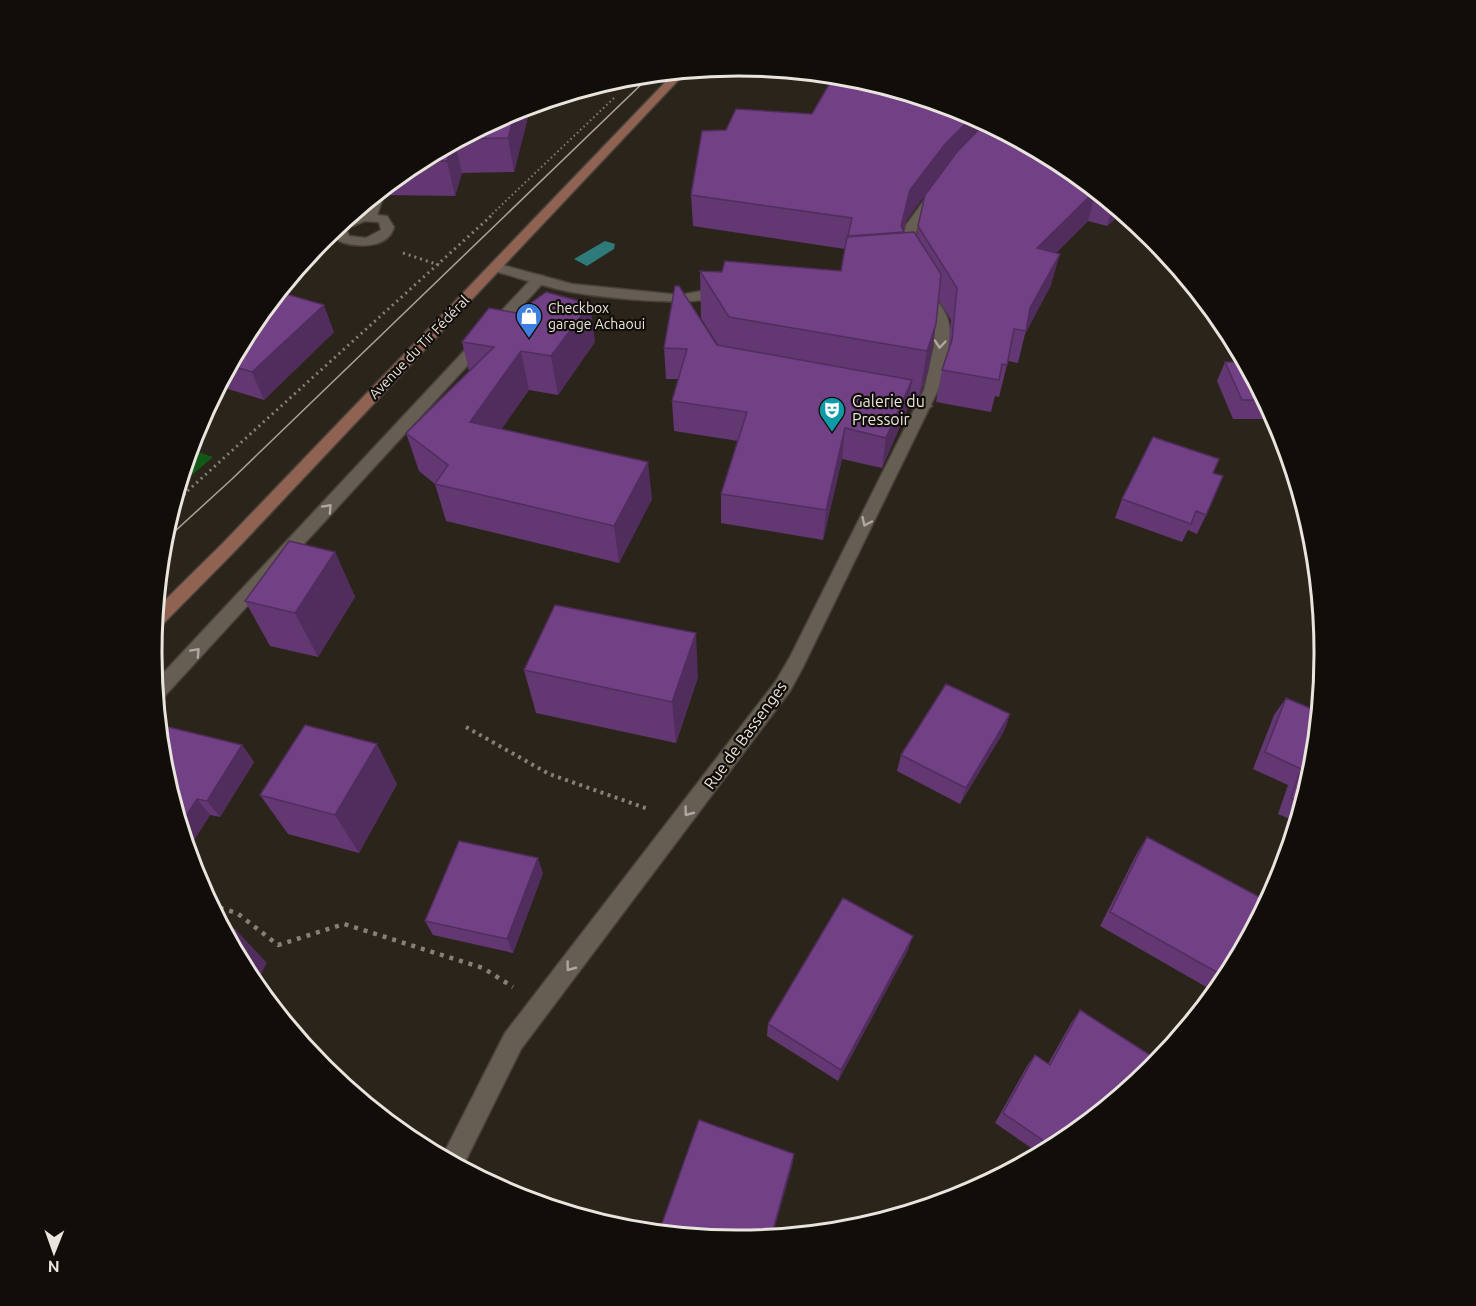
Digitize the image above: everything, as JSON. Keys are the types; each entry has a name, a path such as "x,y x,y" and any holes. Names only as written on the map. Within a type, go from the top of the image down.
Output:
{"main road":[{"name":"Avenue du Tir Fédéral","path":"163,612 236,539 674,80"}],"street":[{"name":"Rue de Bassenges","path":"456,1155 513,1041 783,686 825,610 881,490 925,406 937,372 942,320 905,258 912,225 946,179"},
{"path":"370,216 373,207"},
{"path":"342,234 349,241 361,242 376,239 387,231 388,227 383,219 370,216 361,217"},
{"path":"495,267 571,288 683,304 742,288"},
{"path":"163,686 539,279"},
{"path":"869,396 925,406"}],"path":[{"path":"184,494 439,266 619,92"},
{"path":"466,727 549,774 642,807"},
{"path":"221,908 237,913 278,945 344,924 483,968 541,1005"}],"green space":[{"path":"198,452 213,457 189,477"}],"water":[{"path":"605,241 615,244 614,249 587,266 574,259"}],"building":[{"path":"829,84 887,96 966,123 945,144 910,190 901,226 904,232 848,236 852,218 691,195 702,131 726,130 736,109 812,114"},
{"path":"513,122 508,138 478,139"},
{"path":"979,129 1026,154 1089,196 1037,248 1060,254 1030,308 1026,331 1014,329 1007,365 1002,364 999,380 942,370 952,340 957,288 918,226 925,195 957,152"},
{"path":"449,155 447,161 439,161"},
{"path":"914,232 941,274 936,324 927,351 729,317 700,271 722,272 725,261 841,271 847,237"},
{"path":"675,286 679,286 717,345 912,380 886,438 845,428 826,510 721,494 747,412 672,401 687,349 664,348"},
{"path":"546,292 590,304 551,356 521,351 470,422 648,462 614,526 435,484 448,465 406,433 494,347 462,342 489,308 517,313"},
{"path":"287,294 324,305 252,372 238,368"},
{"path":"1225,362 1235,362 1256,400 1242,400"},
{"path":"1153,437 1219,459 1213,473 1223,476 1206,515 1196,511 1191,524 1122,499"},
{"path":"289,541 335,552 295,613 245,601"},
{"path":"555,605 696,633 672,702 524,670"},
{"path":"946,684 1010,714 966,788 901,755"},
{"path":"1286,698 1312,709 1310,728 1295,800 1291,798 1301,769 1265,752"},
{"path":"305,725 377,744 335,815 260,795"},
{"path":"166,726 242,745 207,801 197,799 185,817"},
{"path":"1147,837 1260,897 1217,973 1110,912"},
{"path":"459,841 538,858 507,939 425,921"},
{"path":"843,898 913,936 841,1070 768,1024"},
{"path":"1080,1010 1151,1056 1089,1110 1044,1141 1003,1113 1035,1055 1050,1065"},
{"path":"699,1120 794,1154 773,1228 738,1230 662,1225"}],"tram line":[{"path":"175,531 640,85"}],"place":[{"name":"Checkbox garage Achaoui","path":"529,339"},
{"name":"Galerie du Pressoir","path":"832,433"}]}
